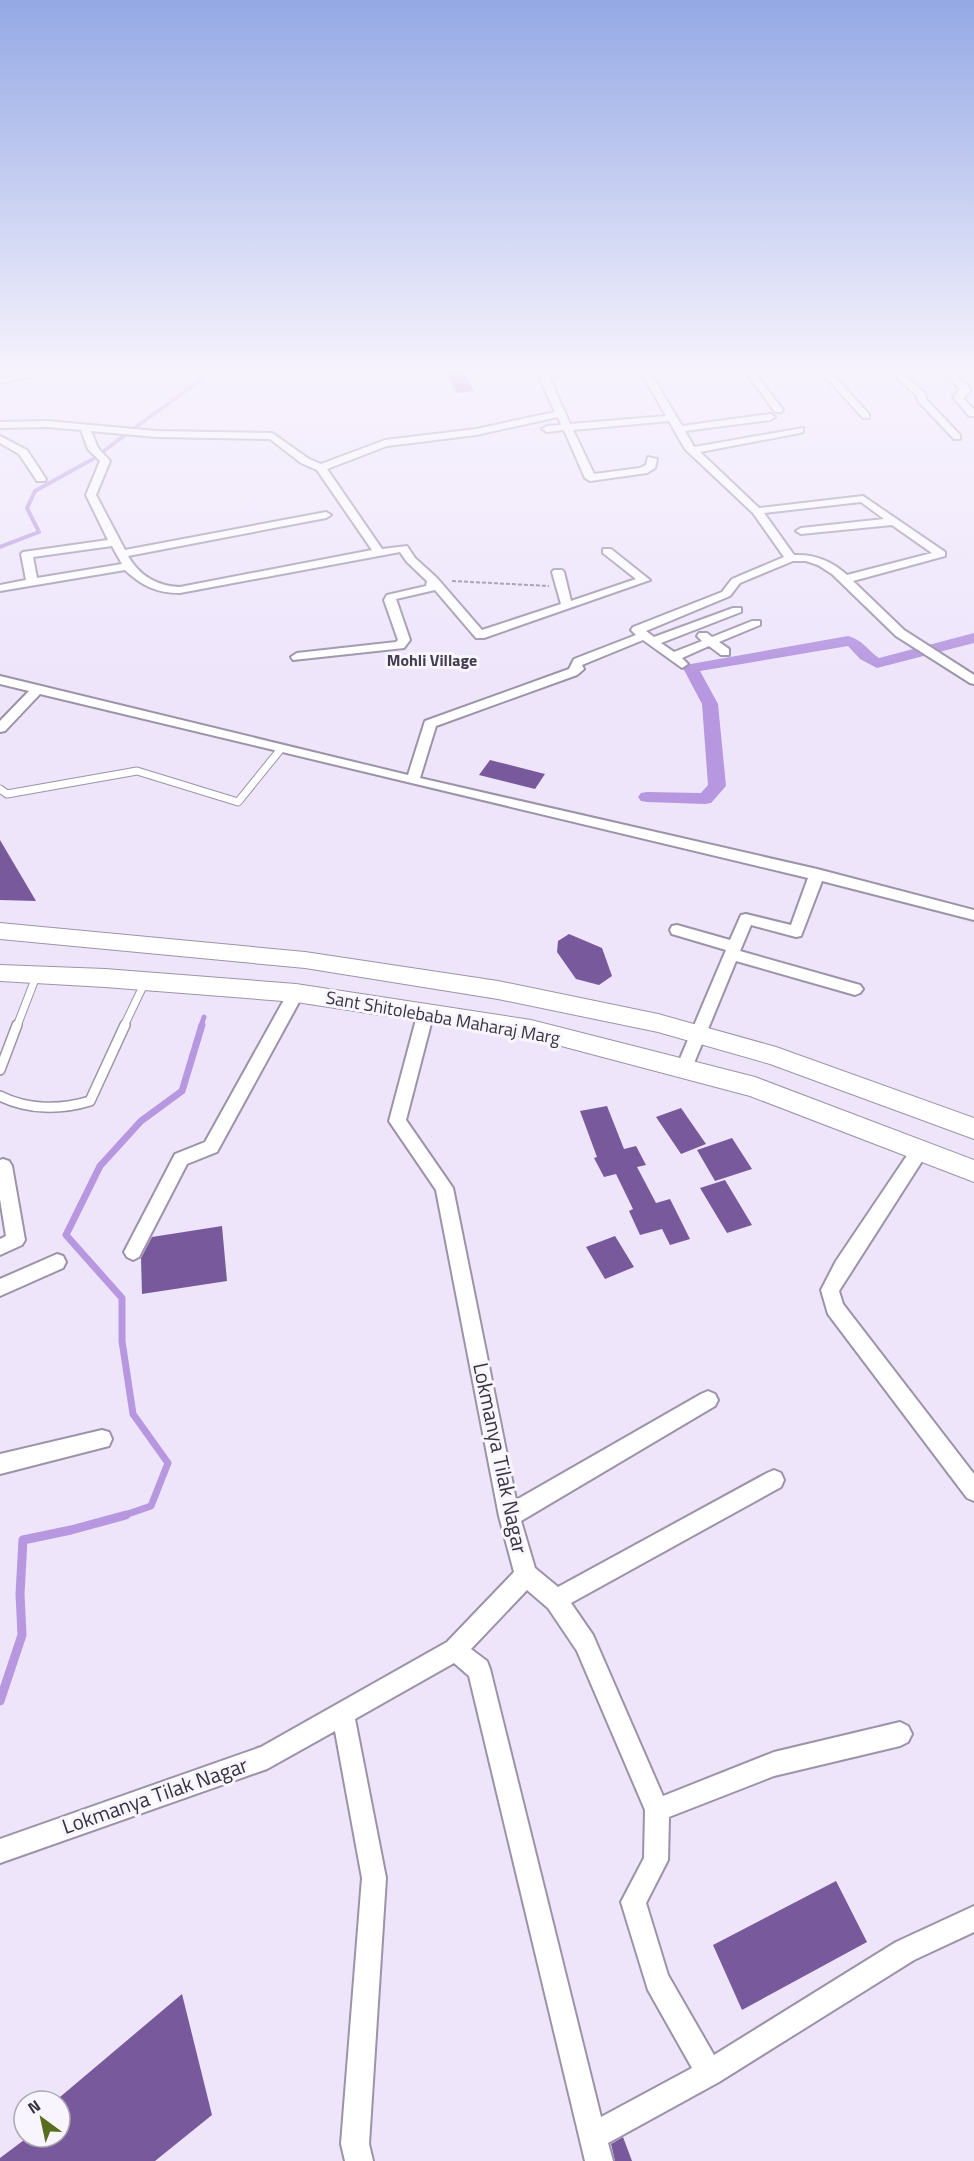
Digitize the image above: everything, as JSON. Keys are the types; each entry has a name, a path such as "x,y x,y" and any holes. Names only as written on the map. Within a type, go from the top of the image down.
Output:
{"main road":[{"name":"Sant Shitolebaba Maharaj Marg","path":"0,931 305,960 498,990 658,1023 776,1056 974,1129"},
{"path":"234,988 242,954"},
{"name":"Sant Shitolebaba Maharaj Marg","path":"0,973 296,993 531,1029 754,1087 974,1171"}],"street":[{"path":"37,473 41,479"},
{"path":"100,473 92,495 115,542 128,566 145,584 162,590 180,591 378,551 404,548 411,560 433,580 480,635 644,580 607,551"},
{"path":"324,473 378,551"},
{"path":"588,473 590,478 628,473"},
{"path":"720,473 757,512 791,558"},
{"path":"757,512 863,499 941,554 846,579"},
{"path":"122,554 326,515"},
{"path":"801,531 895,521"},
{"path":"32,583 27,554 115,542"},
{"path":"720,597 761,627 710,641 677,660 637,630 720,597 726,594 736,581 791,558 809,556 846,579 897,632 974,680"},
{"path":"0,588 128,566"},
{"path":"558,572 567,606"},
{"path":"297,657 400,645 404,640 390,600 391,597 430,588 433,580"},
{"path":"413,779 430,724 573,672 578,669 576,664 578,662 692,627 737,610"},
{"path":"674,614 724,652"},
{"path":"0,680 280,750 817,874 974,915"},
{"path":"0,728 37,690"},
{"path":"684,1068 746,919 796,933 817,874"},
{"path":"677,930 855,988"},
{"path":"133,1252 181,1159 211,1147 296,993"},
{"name":"Lokmanya Tilak Nagar","path":"0,1851 267,1757 455,1650 526,1575 509,1516 444,1188 397,1121 426,1012"},
{"path":"920,1150 830,1290 835,1308 974,1491"},
{"path":"0,1246 16,1240 3,1166"},
{"path":"0,1288 57,1262"},
{"path":"509,1516 708,1400"},
{"path":"0,1464 102,1439"},
{"path":"556,1600 774,1480"},
{"path":"526,1575 556,1600 585,1642 657,1810 656,1860 633,1902 657,1981 710,2073"},
{"path":"455,1650 479,1669 596,2149 710,2073 905,1951 974,1919"},
{"path":"343,1714 374,1878 355,2144 359,2161"},
{"path":"657,1810 774,1764 900,1734"}],"lane":[{"path":"0,789 7,794 137,771 238,802 280,750"},
{"path":"0,1070 37,975"},
{"path":"0,1096 10,1103 64,1108 90,1101 145,981"}],"path":[{"path":"433,580 562,587"}],"building":[{"path":"490,760 545,774 535,789 479,775"},
{"path":"0,840 36,901 0,900"},
{"path":"569,934 602,948 612,976 599,985 576,979 557,952 558,941"},
{"path":"607,1106 624,1149 636,1146 646,1165 637,1167 656,1203 670,1199 690,1239 670,1245 662,1229 640,1235 629,1211 633,1209 616,1174 604,1177 594,1158 597,1157 580,1111"},
{"path":"681,1108 706,1144 681,1154 656,1117"},
{"path":"732,1138 752,1169 715,1181 697,1150"},
{"path":"725,1180 752,1225 727,1233 700,1188"},
{"path":"222,1226 227,1281 142,1294 141,1258 152,1237"},
{"path":"615,1236 634,1267 605,1279 586,1247"},
{"path":"836,1881 867,1942 742,2010 713,1945"},
{"path":"182,1994 212,2115 155,2161 0,2161 0,2158 12,2149 72,2149 72,2089 69,2089"},
{"path":"623,2137 632,2161 615,2161 611,2144"}],"waterway":[{"path":"0,547 39,532 27,508 35,491 68,473"},
{"path":"647,797 705,799 717,786 710,704 691,668 848,641 855,643 865,656 877,663 974,638"},
{"path":"201,1026 204,1017"},
{"path":"122,1516 151,1506 168,1463 133,1414 122,1341 122,1298 66,1235 100,1166 141,1121 182,1091 202,1025"},
{"path":"0,1701 22,1635 20,1594 23,1540 126,1515"}],"district":[{"name":"Mohli Village","path":"432,660"}]}
